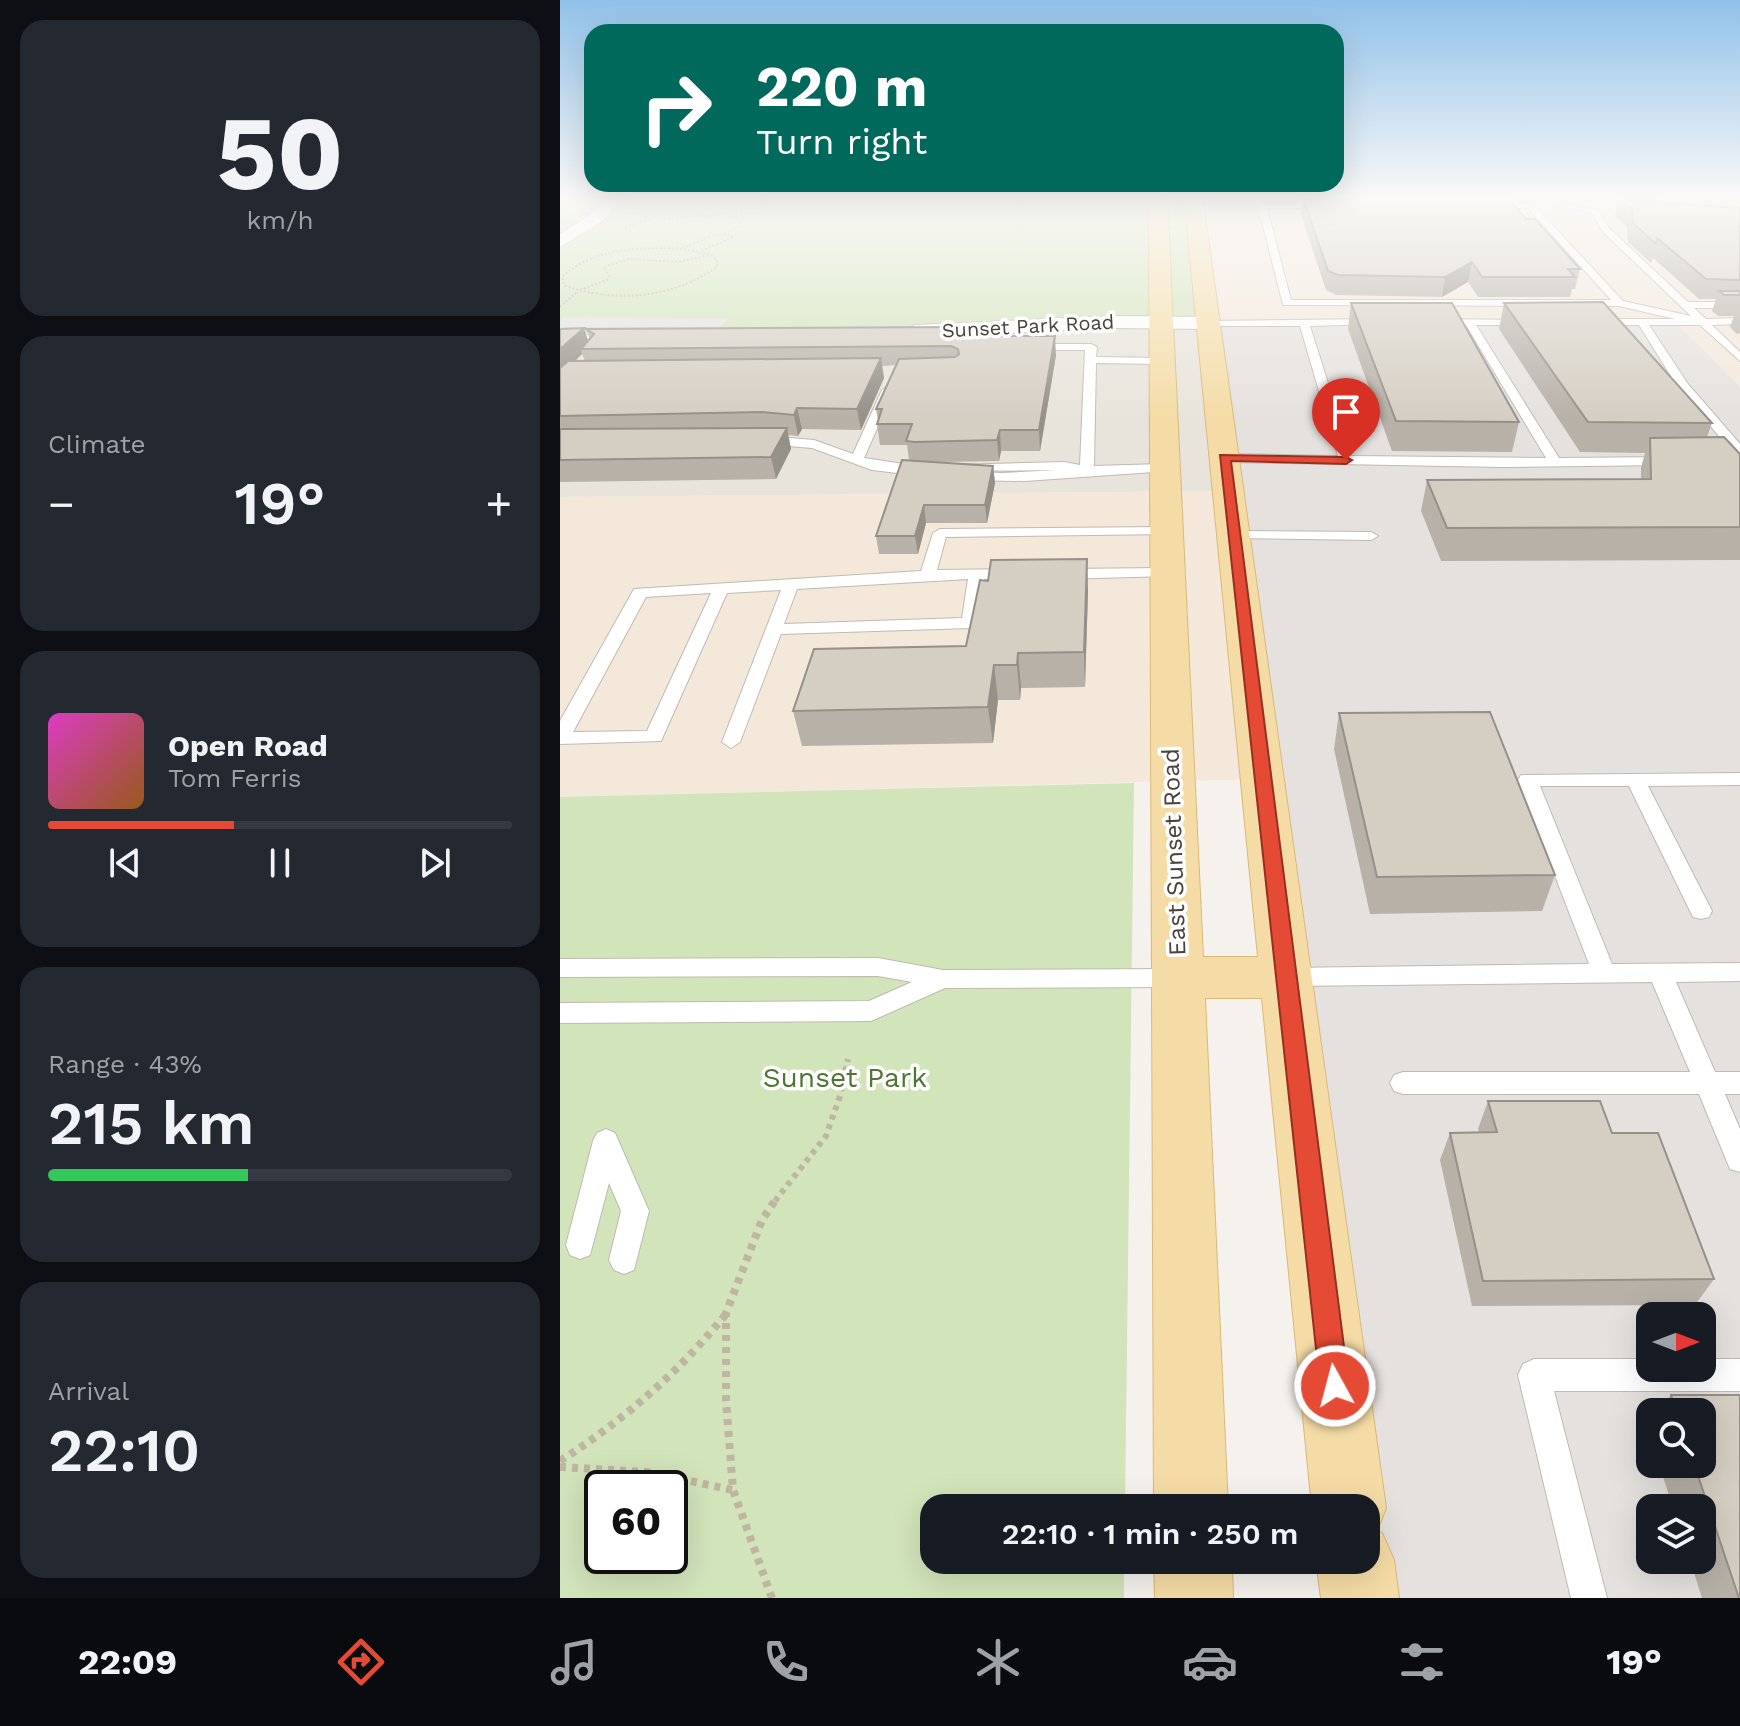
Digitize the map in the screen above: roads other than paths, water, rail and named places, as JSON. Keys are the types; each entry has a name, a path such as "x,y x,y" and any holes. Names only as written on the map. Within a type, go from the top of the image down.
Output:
{"main road":[{"name":"East Sunset Road","path":"1159,270 1191,1494"},
{"path":"1202,270 1347,1494"},
{"path":"1176,978 1286,977"},
{"path":"1193,1574 1194,1598"},
{"path":"1357,1574 1360,1598"}],"street":[{"name":"Sunset Park Road","path":"894,331 1208,323"}],"lane":[{"path":"1278,270 1287,303 1619,303 1703,322"},
{"path":"1590,270 1619,303"},
{"path":"1648,270 1740,358"},
{"path":"1685,305 1740,305"},
{"path":"1579,322 1740,321"},
{"path":"1304,322 1346,460"},
{"path":"1208,323 1394,322"},
{"path":"1424,322 1532,322"},
{"path":"1469,322 1555,462"},
{"path":"1642,322 1683,386 1740,452"},
{"path":"1721,340 1740,340"},
{"path":"1021,347 1091,347 1087,470"},
{"path":"1090,360 1160,361"},
{"path":"857,459 896,372"},
{"path":"751,440 814,444 872,466 917,470 1163,468"},
{"path":"1224,458 1678,461"},
{"path":"1725,460 1740,460"},
{"path":"928,575 940,533 1166,552"},
{"path":"1233,535 1371,536"},
{"path":"721,588 654,737 560,738 640,592 977,574 1166,552"},
{"path":"774,629 970,623 977,574"},
{"path":"731,742 791,585"},
{"path":"1635,779 1701,911"},
{"path":"1604,974 1528,780 1740,779"},
{"path":"560,968 878,967 943,979 1176,978"},
{"path":"1286,977 1740,972"},
{"path":"1660,973 1740,1160"},
{"path":"560,1013 871,1011 943,979"},
{"path":"1403,1083 1740,1083"},
{"path":"580,1245 606,1141 635,1211 624,1260"},
{"path":"1589,1598 1534,1375 1740,1375"}],"park label":[{"name":"Sunset Park","path":"845,1077"}]}
